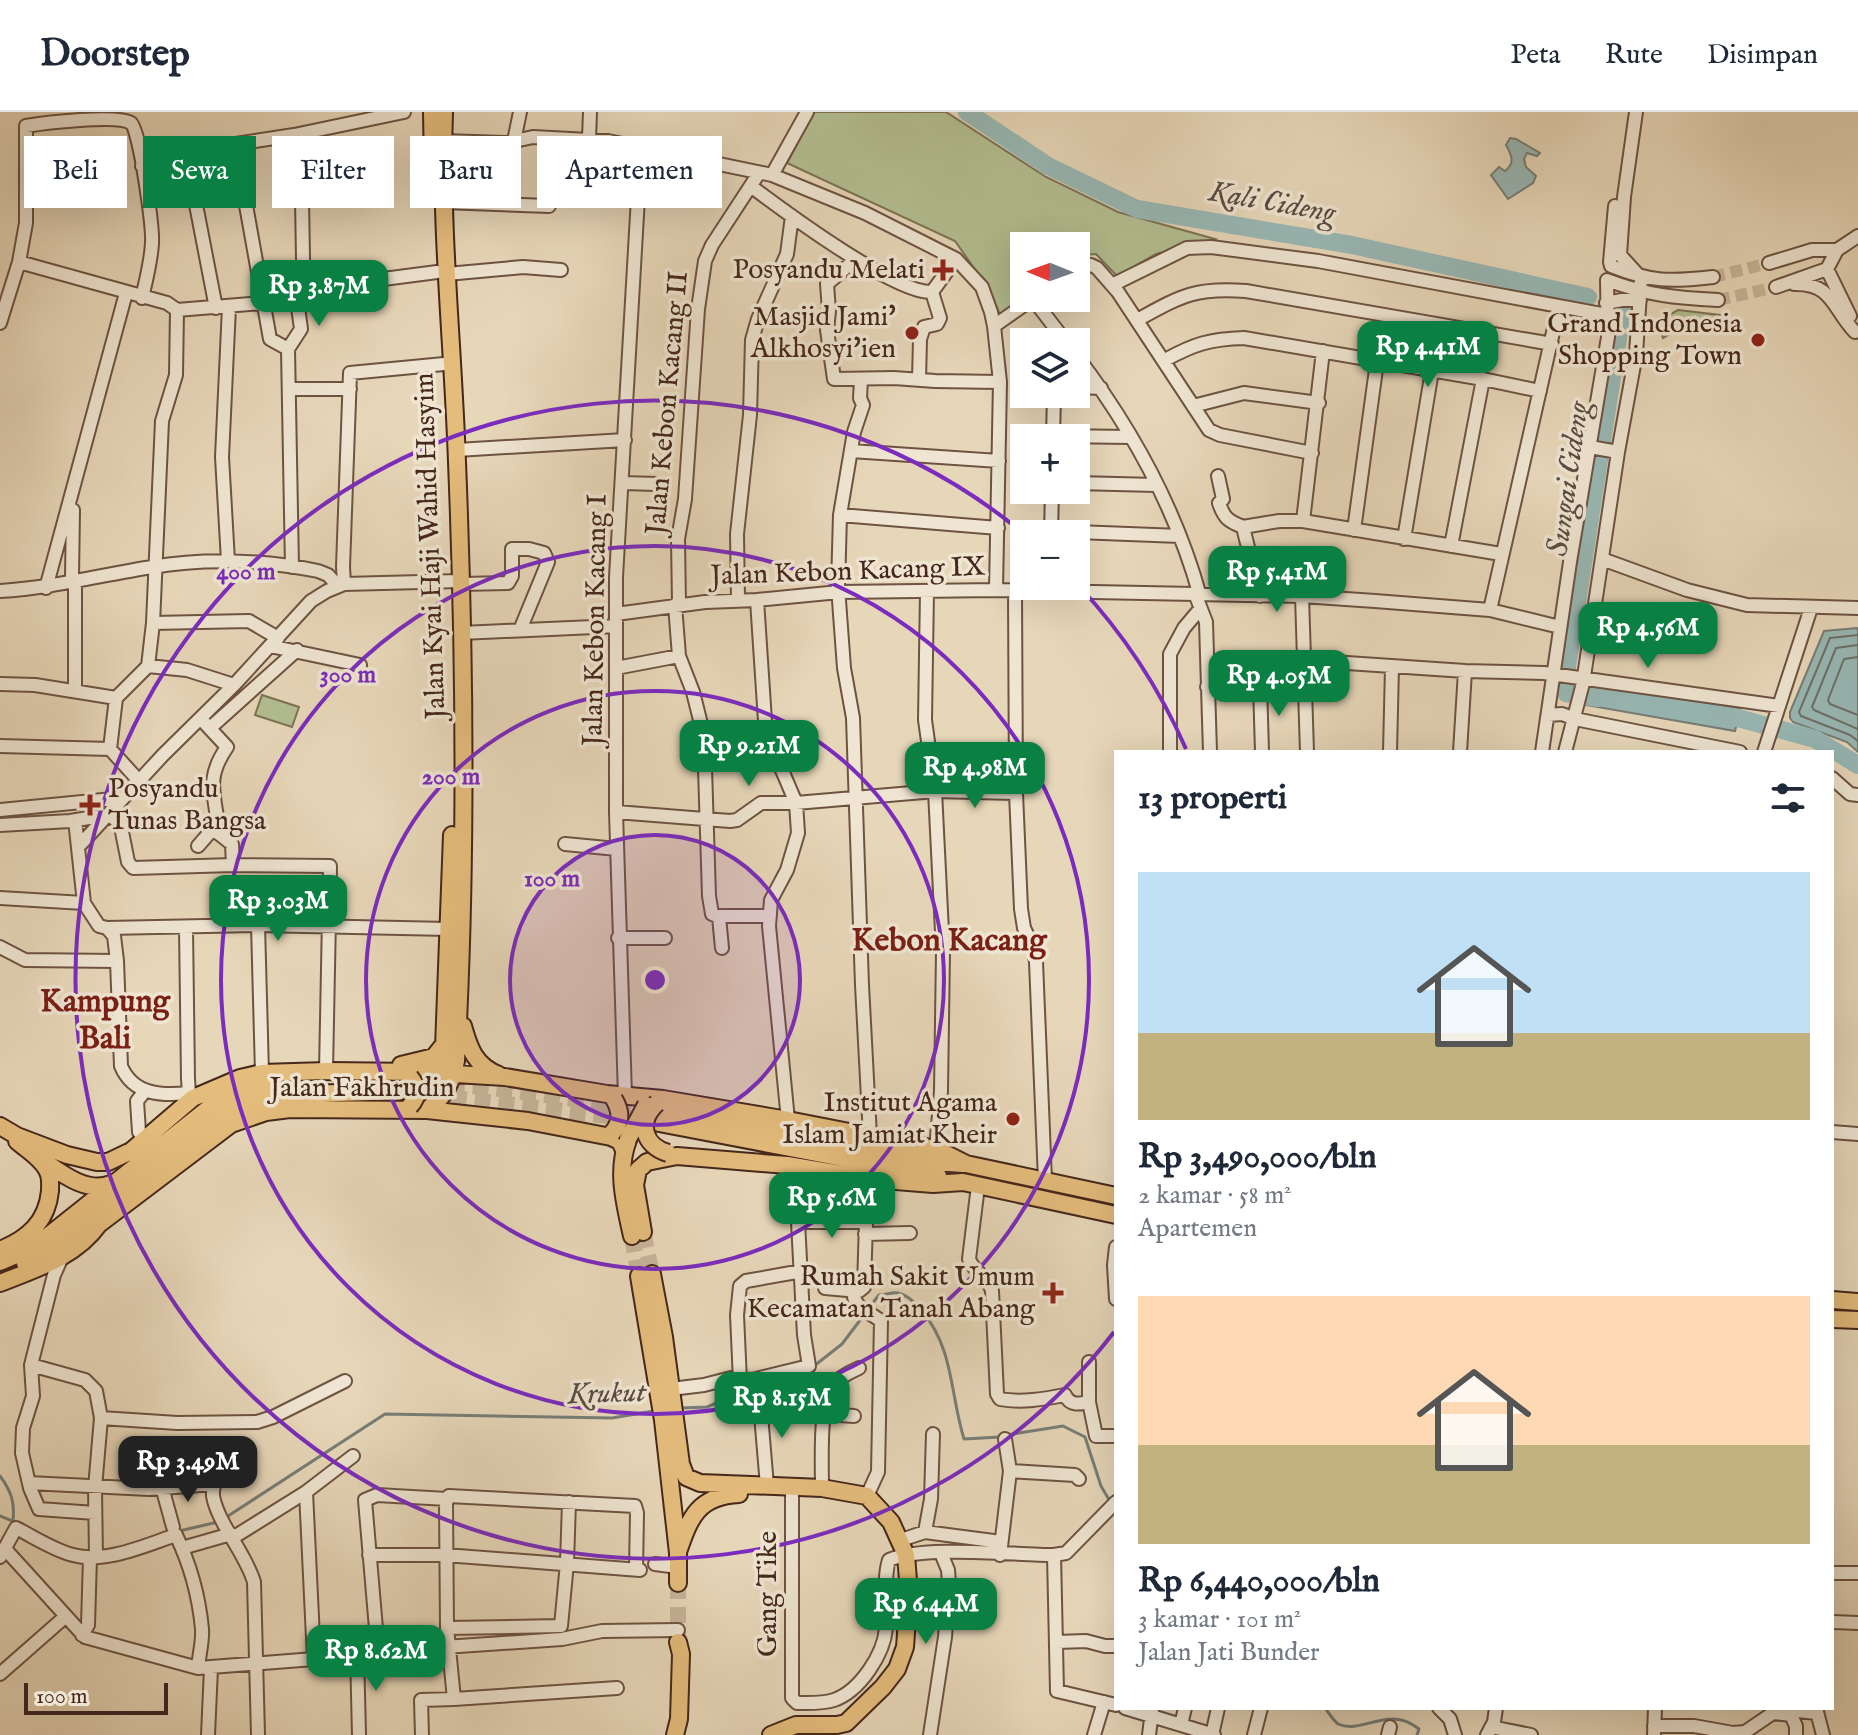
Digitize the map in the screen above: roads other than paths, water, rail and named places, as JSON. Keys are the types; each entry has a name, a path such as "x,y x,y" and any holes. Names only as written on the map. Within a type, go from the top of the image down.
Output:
{"main road":[{"name":"Jalan Kyai Haji Wahid Hasyim","path":"432,112 457,450 455,528"},
{"name":"Jalan Kyai Haji Wahid Hasyim","path":"443,136 444,112"},
{"name":"Jalan Kyai Haji Wahid Hasyim","path":"443,208 444,364 461,633 462,871 458,1009 448,1074"},
{"name":"Jalan Kyai Haji Wahid Hasyim","path":"448,1074 445,1043 457,582"},
{"path":"458,1009 467,1042 476,1060 482,1067 505,1077"},
{"path":"381,1072 434,1057 445,1043"},
{"name":"Jalan Fakhrudin","path":"3,1128 67,1155 108,1162 145,1140 191,1095 223,1083 262,1073 381,1072 427,1110 609,1134 626,1144"},
{"path":"427,1110 442,1098 448,1074"},
{"name":"Jalan Fakhrudin","path":"0,1283 62,1257 93,1233 99,1224 231,1124 248,1116 406,1090 448,1074 505,1077 617,1096 971,1184"},
{"name":"Jalan Fakhrudin","path":"0,1262 43,1240 191,1119 237,1092 265,1083 406,1090"},
{"name":"Jalan Fakhrudin","path":"0,1272 32,1260 92,1217 199,1129 238,1105 274,1095 406,1090"},
{"path":"609,1134 620,1115 617,1096"},
{"path":"673,1155 647,1162 638,1170 635,1185 638,1234 622,1180 626,1144 638,1116 657,1106 788,1120 870,1136 936,1149 966,1164 1114,1196"},
{"path":"657,1106 648,1113 646,1135 655,1148 673,1155 787,1165 871,1179 971,1184 1114,1215"},
{"name":"Jalan Fakhrudin","path":"657,1106 921,1161 966,1164"},
{"path":"0,1250 38,1226 48,1206 48,1172 3,1128"},
{"path":"30,1152 84,1185 104,1187 113,1183"},
{"path":"32,1260 99,1224"},
{"path":"645,1275 667,1391 668,1567 692,1518 706,1502 728,1494 764,1493 788,1488"},
{"path":"1834,1300 1858,1302"},
{"path":"1834,1319 1858,1320"},
{"path":"669,1420 682,1472 691,1481 712,1485 822,1488 867,1496 891,1522 904,1547 909,1593 905,1647 897,1669 846,1723 806,1735"},
{"path":"675,1731 680,1706 681,1654 678,1636"},
{"path":"771,1735 796,1725 837,1725"}],"street":[{"path":"256,141 404,112"},
{"path":"515,136 520,112"},
{"path":"589,136 590,112"},
{"name":"Jalan Kebon Kacang II","path":"722,948 719,916 713,915 709,896 704,736 693,692 679,656 677,604 678,539 685,499 698,309 705,261 712,245 749,192 766,174 807,112"},
{"path":"1629,112 1611,266 1641,278 1669,281 1713,277"},
{"path":"1566,750 1582,680 1602,559 1614,451 1636,354 1641,278 1620,255 1624,197 1636,112"},
{"path":"0,323 19,262 28,196 26,126 98,119 127,121 134,128 152,221 150,264 142,298"},
{"path":"292,567 288,349 301,329 303,259 302,198 294,135"},
{"path":"722,164 766,174 865,213 956,259 982,287 994,326 1000,382 996,590"},
{"path":"749,192 792,216 856,259 919,291 932,292"},
{"path":"199,208 223,307 222,445 228,561"},
{"path":"246,208 271,341 288,349"},
{"name":"Jalan Kebon Kacang I","path":"617,1096 616,620 638,208"},
{"path":"738,600 737,534 750,415 752,340 787,254 792,216"},
{"path":"1769,263 1812,250 1837,250 1857,239"},
{"path":"1112,285 1187,248 1211,247 1318,261 1559,306 1606,309 1622,300 1640,296 1718,300"},
{"path":"1837,250 1827,269 1780,286 1819,286 1857,336"},
{"path":"856,259 827,284 827,330 834,379 1000,382"},
{"path":"932,292 956,259"},
{"path":"19,262 167,303 177,310 262,303 301,290 442,273 523,267 561,270"},
{"path":"1090,265 1112,285 1165,360 1205,425 1220,435 1312,453"},
{"path":"1827,269 1857,336"},
{"path":"1542,750 1560,627 1593,448 1608,337 1607,280 1640,296"},
{"path":"1137,320 1184,294 1215,288 1552,344"},
{"path":"919,380 920,338 924,327 937,324 940,318 932,292"},
{"path":"46,588 126,293"},
{"path":"1490,610 1559,306"},
{"path":"110,749 116,698 148,666 153,623 162,421 176,375 177,310"},
{"path":"994,326 1014,312"},
{"path":"1044,312 1056,328"},
{"path":"1165,360 1198,343 1244,338 1540,391"},
{"path":"1303,521 1323,351"},
{"path":"1354,530 1377,362"},
{"path":"341,585 351,372 444,364"},
{"path":"1404,539 1432,371"},
{"path":"1090,373 1131,437 1180,536 1206,622 1210,750"},
{"path":"1451,546 1483,379"},
{"path":"861,380 860,398 863,405 840,515 839,592 844,668 853,718 870,1136"},
{"path":"1090,388 1101,388"},
{"path":"289,389 350,389"},
{"path":"1193,406 1244,393 1319,403"},
{"path":"1090,437 1131,437"},
{"path":"457,450 625,440"},
{"path":"1593,448 1614,451"},
{"path":"851,451 999,461"},
{"path":"1218,476 1223,499 1219,503 1224,517 1243,527 1303,521 1501,554"},
{"path":"623,483 657,484"},
{"path":"1090,483 1156,485"},
{"path":"73,495 75,690"},
{"path":"840,515 998,528"},
{"path":"1243,527 1260,596"},
{"path":"1090,534 1180,536"},
{"path":"205,724 234,685 304,607 341,585 508,583 512,576 512,549 544,553 548,562 520,630"},
{"path":"1602,559 1687,590 1740,604 1858,608"},
{"path":"0,591 46,588 156,566 228,561 318,571 341,585"},
{"name":"Jalan Kebon Kacang IX","path":"461,633 616,620 677,604 839,592 1010,590"},
{"path":"927,591 925,720 935,791 943,968 941,1091 936,1149"},
{"name":"Jalan Kebon Kacang IX","path":"1090,591 1199,600 1302,596 1490,610 1560,627"},
{"path":"1302,596 1307,750"},
{"path":"757,600 765,721 768,736 796,803 798,833 771,900 770,916 788,1120"},
{"path":"1015,600 1016,793 1021,909 1036,962 1045,1180"},
{"path":"1170,750 1170,654 1199,600"},
{"path":"1765,749 1811,608"},
{"path":"153,623 249,621 274,642 360,665"},
{"path":"79,846 139,781 297,650"},
{"path":"616,668 679,656"},
{"path":"1303,660 1555,674 1777,712"},
{"path":"148,666 187,670 234,685"},
{"path":"1390,750 1392,667"},
{"path":"1460,750 1465,671"},
{"path":"1207,687 1303,680"},
{"path":"0,684 75,690 116,698"},
{"path":"1260,684 1262,750"},
{"path":"1548,715 1575,716 1731,750"},
{"path":"198,846 218,823 213,792 214,766 227,747 205,724"},
{"path":"0,746 110,749 139,781"},
{"path":"1834,780 1854,795"},
{"path":"616,812 737,820 761,803 796,803 935,791 1016,793"},
{"path":"0,810 123,798"},
{"path":"0,825 108,815 120,822 128,862 133,868 330,866 326,1071"},
{"path":"75,820 84,903 99,926 330,925 449,929"},
{"path":"214,830 232,844 233,865"},
{"path":"565,844 617,849"},
{"path":"0,898 84,903"},
{"path":"719,916 770,916"},
{"path":"258,925 262,1073"},
{"path":"107,928 114,936 117,961 121,1066 124,1073 145,1091 164,1096 191,1095 186,928"},
{"path":"618,938 665,938"},
{"path":"0,947 25,960 117,961"},
{"path":"145,1091 137,1101 139,1132 145,1140"},
{"path":"1834,1132 1858,1134"},
{"path":"667,1391 731,1378 759,1383 809,1366 804,1335 798,1222 787,1165"},
{"path":"825,1288 861,1290 864,1287 871,1179"},
{"path":"971,1184 969,1259 972,1267 990,1284 992,1291 995,1388 1000,1399 1041,1399 1065,1395 1073,1403 1089,1402"},
{"path":"798,1222 910,1233"},
{"path":"62,1257 54,1275 31,1365 33,1396 23,1428 22,1453 39,1509 95,1513"},
{"path":"740,1381 737,1315 740,1286 746,1281 802,1271"},
{"path":"853,1290 853,1300 858,1307 881,1321 878,1472 867,1496"},
{"path":"1089,1362 1089,1402 1096,1437 1114,1436"},
{"path":"31,1365 59,1371 92,1385 99,1400 101,1418 95,1488 95,1553 84,1636"},
{"path":"822,1488 825,1414 830,1388 859,1368"},
{"path":"101,1418 177,1423 257,1422 345,1381"},
{"path":"759,1383 767,1486"},
{"path":"825,1414 879,1417"},
{"path":"904,1547 925,1532 931,1499 933,1434"},
{"path":"1000,1548 1010,1471 1005,1439"},
{"path":"182,1548 230,1533 306,1492 353,1456"},
{"path":"219,1465 213,1498 254,1582 258,1735"},
{"path":"1010,1471 1075,1475 1079,1479"},
{"path":"29,1483 95,1488 214,1484"},
{"path":"162,1487 173,1527"},
{"name":"Gang Tike","path":"788,1488 793,1700 797,1703 831,1701 852,1689 859,1680 883,1644 888,1563 904,1547"},
{"path":"306,1492 314,1659"},
{"path":"369,1555 445,1555 636,1567 636,1507 453,1494 447,1499 368,1497 364,1504 378,1652"},
{"path":"447,1499 447,1628 454,1699"},
{"path":"447,1628 561,1626 569,1502"},
{"path":"925,1532 1000,1548 1054,1555 1066,1553 1114,1504"},
{"path":"0,1525 19,1525 69,1555 95,1553 176,1535 198,1604 208,1735"},
{"path":"19,1525 3,1553 84,1636 205,1668 357,1653 562,1639 602,1631 678,1636"},
{"path":"904,1547 941,1553 1000,1548"},
{"path":"930,1735 947,1611 948,1570 941,1553"},
{"path":"1054,1555 1057,1691 1114,1703"},
{"path":"1834,1573 1858,1573"},
{"path":"0,1674 66,1616"},
{"path":"1834,1622 1858,1623"},
{"path":"1057,1642 1086,1641 1114,1646"},
{"path":"357,1653 359,1735"},
{"path":"422,1735 421,1700 617,1688"},
{"path":"1094,1735 1114,1705"},
{"path":"1149,1735 1152,1712 1186,1729 1213,1735 1218,1710"},
{"path":"1254,1735 1260,1710"},
{"path":"1441,1710 1450,1719 1455,1735"},
{"path":"1495,1710 1489,1731 1531,1735"},
{"path":"1655,1710 1654,1731 1694,1726 1733,1733 1745,1732 1773,1713 1791,1715 1798,1711 1816,1710 1823,1735"},
{"path":"1755,1710 1755,1725"},
{"path":"1791,1715 1796,1735"}],"water":[{"path":"1510,138 1540,153 1537,156 1527,153 1524,159 1526,167 1536,176 1533,183 1508,199 1491,175 1499,167 1505,171 1510,165 1511,155 1506,145"},
{"path":"1857,628 1858,752 1847,742 1793,722 1790,718 1824,631"},
{"path":"1589,683 1740,708 1735,731 1586,705"}],"waterway":[{"name":"Kali Cideng","path":"967,112 1048,166 1137,209 1352,245 1588,297"},
{"name":"Sungai Cideng","path":"1598,698 1566,693 1564,686 1623,306"},
{"name":"Sungai Cideng","path":"1715,715 1738,718 1815,739 1833,750"},
{"name":"Sungai Cideng","path":"1834,750 1858,765"},
{"name":"Krukut","path":"868,1309 879,1295 896,1293 909,1298 932,1326 946,1356 964,1439 1000,1437"},
{"name":"Krukut","path":"814,1366 842,1344 864,1315"},
{"name":"Krukut","path":"681,1408 707,1407 754,1387"},
{"name":"Krukut","path":"225,1518 385,1414 612,1418 654,1411"},
{"name":"Krukut","path":"1007,1435 1063,1426 1085,1437 1101,1486 1111,1503"},
{"path":"0,1476 11,1497 13,1520"},
{"name":"Krukut","path":"0,1516 17,1523"},
{"name":"Krukut","path":"179,1531 218,1522"},
{"name":"Krukut","path":"42,1535 64,1546"},
{"name":"Krukut","path":"1327,1710 1338,1724 1357,1726 1397,1719 1419,1729 1417,1735"}],"tunnel":[{"path":"1713,277 1769,263"},
{"path":"1718,300 1776,287"},
{"path":"401,1081 492,1088 658,1110"},
{"path":"403,1092 650,1121"},
{"path":"643,1232 652,1274"},
{"path":"632,1236 639,1276"},
{"path":"678,1583 678,1642"}],"place":[{"name":"Posyandu Melati","path":"943,270"},
{"name":"Masjid Jami' Alkhosyi'ien","path":"912,333"},
{"name":"Grand Indonesia Shopping Town","path":"1758,340"},
{"name":"Posyandu Tunas Bangsa","path":"90,805"},
{"name":"Institut Agama Islam Jamiat Kheir","path":"1013,1119"},
{"name":"Rumah Sakit Umum Kecamatan Tanah Abang","path":"1053,1293"}],"district":[{"name":"Kebon Kacang","path":"949,941"},
{"name":"Kampung Bali","path":"105,1020"}]}
